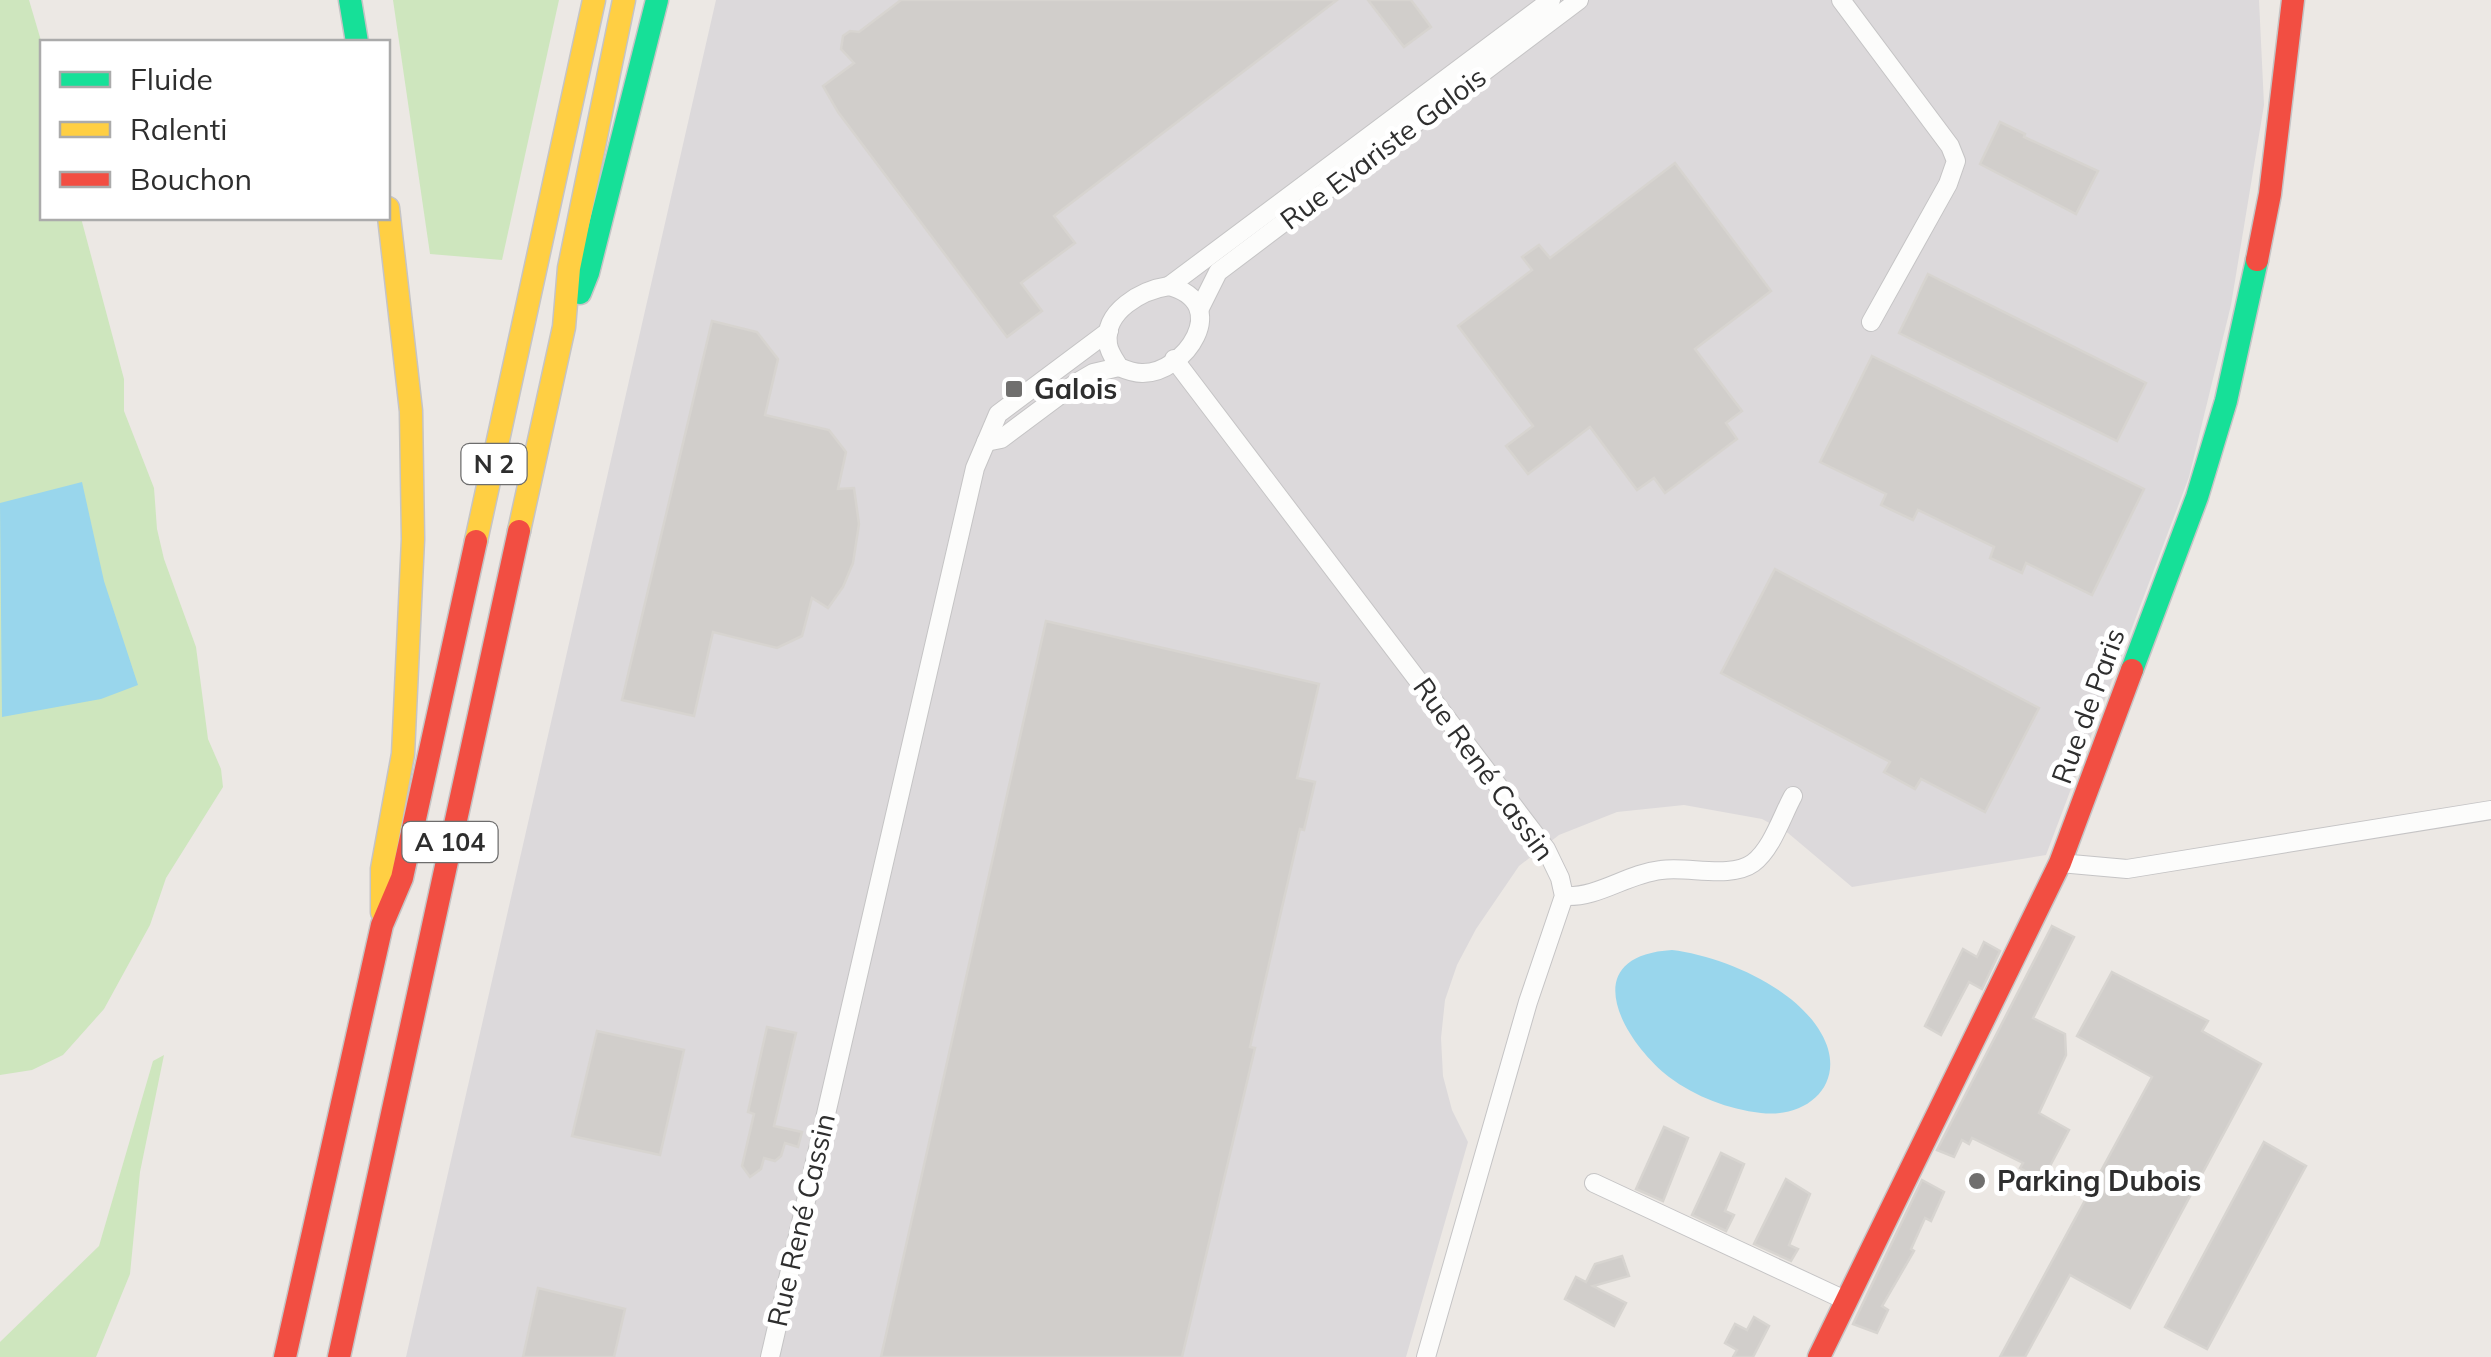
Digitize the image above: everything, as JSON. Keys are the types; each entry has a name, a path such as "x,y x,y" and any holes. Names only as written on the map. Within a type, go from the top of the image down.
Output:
{"main road":[{"path":"350,0 357,40"},
{"name":"N 2","path":"382,925 402,878 594,0"},
{"path":"564,328 568,268 624,0"},
{"name":"A 104","path":"339,1357 564,328 588,272 656,0"},
{"name":"Rue de Paris","path":"1819,1357 2060,862 2171,570 2226,400 2270,194 2290,0"},
{"name":"A 104","path":"285,1357 382,925 382,869 403,754 412,539 411,411 389,220"}],"street":[{"name":"Rue Evariste Galois","path":"986,442 998,414 1109,331 1124,306 1144,293 1169,286 1551,0"},
{"name":"Rue Evariste Galois","path":"1174,359 1196,336 1200,308 1218,272 1579,0"},
{"path":"1841,0 1950,146 1956,161 1948,184 1871,322"},
{"path":"1169,286 1192,297 1200,308"},
{"path":"1109,331 1108,344 1119,367"},
{"path":"986,442 1002,439 1093,373 1119,367 1141,374 1174,359"},
{"name":"Rue René Cassin","path":"1174,359 1546,849 1560,878 1564,896 1528,1002 1426,1357"},
{"name":"Rue René Cassin","path":"770,1357 934,634 971,482 986,442"},
{"path":"1564,896 1591,894 1663,869 1743,869 1761,856 1792,796"},
{"path":"2060,862 2127,869 2491,810"},
{"path":"1594,1182 1846,1300"}],"shaded area":[{"path":"716,0 2259,0 2264,105 2231,305 2189,477 2046,855 1852,887 1788,833 1762,819 1684,805 1617,812 1559,835 1519,866 1476,929 1457,965 1445,1000 1443,1076 1452,1110 1468,1142 1406,1357 406,1357"}],"green space":[{"path":"0,0 29,0 41,40 40,220 82,220 124,379 124,411 154,488 164,559 196,647 208,739 221,769 223,787 166,878 150,925 104,1009 63,1055 32,1070 0,1075"},
{"path":"393,0 559,0 502,260 430,254"},
{"path":"164,1055 140,1172 130,1274 96,1357 0,1357 0,1342 99,1246 153,1061"}],"water":[{"path":"82,482 104,581 138,685 101,699 2,717 0,503"},
{"path":"1672,950 1734,967 1794,1001 1821,1033 1828,1050 1830,1067 1820,1093 1795,1110 1749,1111 1690,1090 1652,1061 1624,1022 1616,1002 1616,983 1624,967 1642,956"}],"building":[{"path":"901,0 1337,0 1054,216 1075,243 1021,283 1042,311 1007,337 838,112 823,86 854,63 841,49 843,36 850,31 859,32"},
{"path":"1368,0 1411,0 1431,27 1404,47"},
{"path":"2000,122 2098,171 2076,214 1980,164"},
{"path":"1675,163 1771,291 1695,349 1742,411 1726,423 1737,439 1665,493 1654,478 1637,490 1590,427 1528,474 1506,446 1533,426 1458,326 1532,270 1522,257 1539,245 1550,258"},
{"path":"1928,274 2146,383 2117,441 1899,333"},
{"path":"712,321 757,332 778,359 765,415 829,430 846,452 838,489 854,488 859,524 853,563 843,587 828,608 812,598 802,636 777,648 713,632 694,716 622,700"},
{"path":"1872,356 2144,489 2092,595 2026,563 2022,573 1990,558 1994,547 1918,510 1913,520 1881,505 1886,494 1820,462"},
{"path":"1775,569 2039,708 1985,812 1921,779 1915,789 1884,772 1890,762 1721,673"},
{"path":"1046,621 1319,684 1297,778 1315,782 1304,830 1300,829 1250,1047 1255,1048 1182,1357 881,1357"},
{"path":"2052,926 2074,937 2033,1018 2065,1034 2066,1055 2039,1113 2069,1130 2042,1181 2020,1168 2023,1163 1972,1138 1969,1144 1962,1140 1954,1157 1937,1150"},
{"path":"1984,942 2000,951 1982,989 1969,982 1941,1035 1925,1026 1963,949 1977,957"},
{"path":"2112,972 2208,1021 2202,1031 2261,1064 2130,1308 2070,1275 2025,1357 2000,1357 2152,1077 2077,1036"},
{"path":"767,1027 796,1033 774,1126 802,1132 798,1147 785,1143 781,1156 775,1161 764,1158 761,1169 750,1177 742,1166 754,1114 748,1112"},
{"path":"597,1031 684,1050 660,1155 572,1136"},
{"path":"1664,1127 1688,1138 1663,1201 1636,1189"},
{"path":"2264,1142 2306,1166 2207,1349 2165,1327"},
{"path":"1721,1153 1744,1164 1725,1211 1734,1215 1726,1231 1692,1215"},
{"path":"1786,1179 1810,1194 1789,1245 1798,1249 1791,1261 1754,1244"},
{"path":"1922,1180 1944,1192 1931,1221 1925,1218 1911,1249 1914,1251 1882,1306 1888,1310 1877,1333 1853,1324"},
{"path":"1622,1256 1629,1276 1593,1286 1626,1303 1614,1326 1565,1299 1576,1277 1586,1282 1595,1264"},
{"path":"538,1288 625,1309 614,1357 523,1357"},
{"path":"1754,1317 1769,1326 1753,1357 1733,1357 1737,1350 1725,1343 1735,1324 1747,1330"}],"traffic: fast":[{"path":"350,0 357,40"},
{"path":"580,293 657,0"},
{"path":"2132,670 2197,497 2226,401 2257,260"}],"traffic: slow":[{"path":"476,541 594,0"},
{"path":"519,531 564,327 569,268 624,0"},
{"path":"382,912 382,869 403,754 413,539 411,411 389,220"}],"traffic: jam":[{"path":"2257,260 2270,194 2293,0"},
{"path":"339,1357 519,531"},
{"path":"285,1357 382,925 402,878 476,541"},
{"path":"1819,1357 2060,863 2132,670"}],"place":[{"name":"Galois","path":"1014,389"},
{"name":"Parking Dubois","path":"1977,1181"}]}
